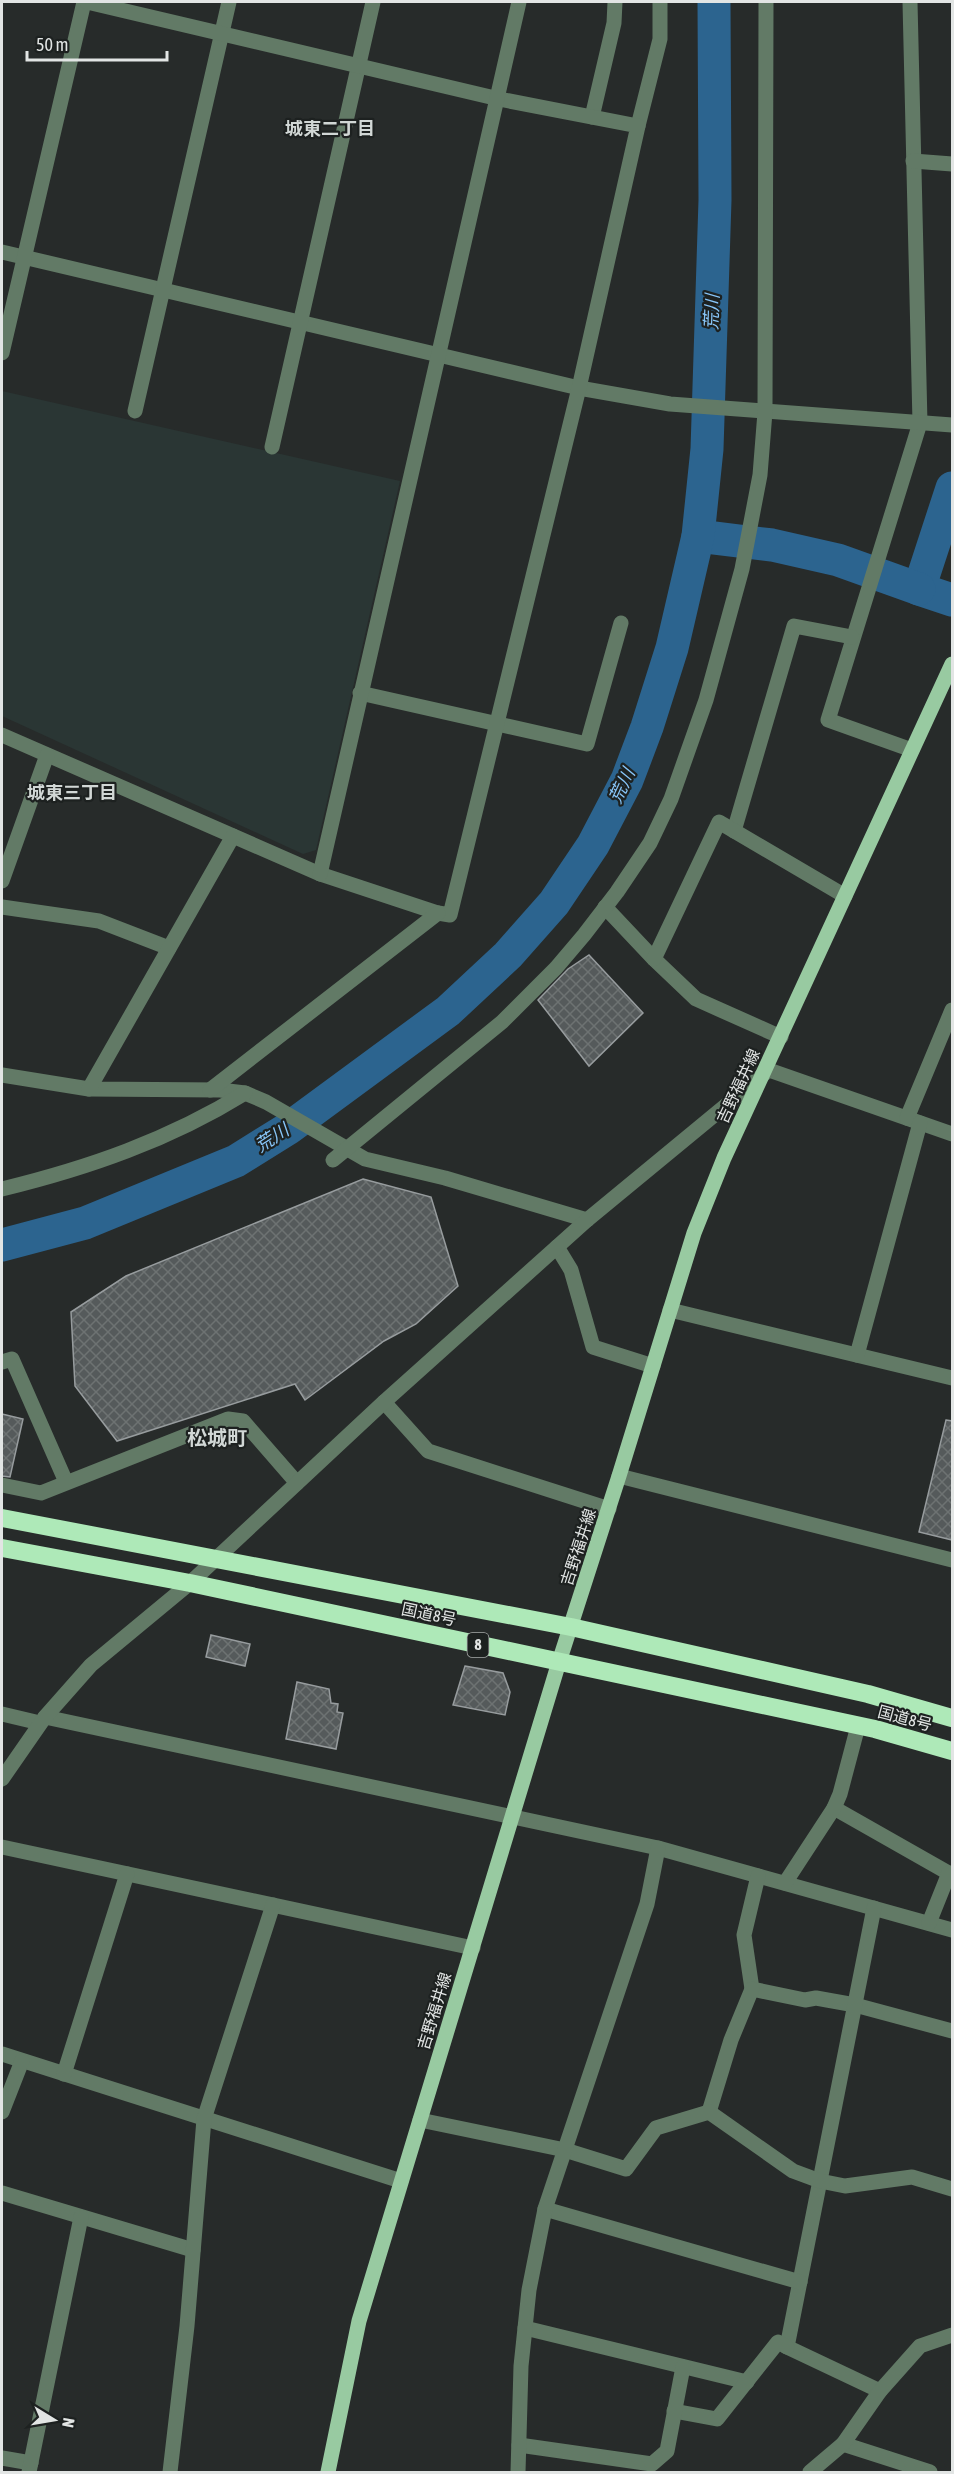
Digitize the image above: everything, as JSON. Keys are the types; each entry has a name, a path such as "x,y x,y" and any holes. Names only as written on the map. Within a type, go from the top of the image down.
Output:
{"highway":[{"name":"国道8号","path":"2,1518 571,1627 868,1694 952,1718"},
{"name":"国道8号","path":"2,1548 190,1583 858,1725 952,1751"}],"main road":[{"name":"吉野福井線","path":"328,2472 359,2321 512,1816 694,1233 724,1158 952,664"}],"street":[{"path":"2,353 86,2 499,99 638,126"},
{"path":"135,411 229,2"},
{"path":"272,447 373,2"},
{"path":"320,874 499,99 519,2"},
{"path":"592,117 614,23 615,2"},
{"path":"2,735 320,874 450,915 579,388 660,39 660,2"},
{"path":"333,1160 344,1146 502,1022 556,968 605,908 650,843 670,799 706,700 742,569 760,475 765,412 766,2"},
{"path":"910,2 920,423 828,720 912,750"},
{"path":"913,161 952,164"},
{"path":"2,252 579,388 670,404 952,425"},
{"path":"360,693 587,744 621,623"},
{"path":"734,831 794,626 852,637"},
{"path":"2,881 47,754"},
{"path":"654,959 719,822 845,896"},
{"path":"89,1089 233,836"},
{"path":"2,907 99,921 169,948"},
{"path":"605,908 696,999 781,1037"},
{"path":"210,1090 438,913"},
{"path":"858,1355 914,1120 952,1010"},
{"path":"2,1779 43,1719 91,1665 190,1583 384,1402 587,1220 765,1072 952,1134"},
{"path":"2,1075 89,1089 210,1090 244,1094 266,1102 365,1159 445,1178 587,1220"},
{"path":"2,1189 67,1173 143,1147 212,1114 244,1094"},
{"path":"557,1247 571,1270 593,1347 653,1366"},
{"path":"670,1310 952,1378"},
{"path":"2,1362 12,1359 66,1482"},
{"path":"384,1402 428,1451 609,1509"},
{"path":"2,1485 41,1493 228,1419 243,1421 297,1483"},
{"path":"620,1476 952,1560"},
{"path":"2,1714 43,1719 658,1848 952,1930"},
{"path":"785,1883 834,1808 840,1794 858,1725"},
{"path":"834,1808 951,1874 929,1923"},
{"path":"2,1847 472,1948"},
{"path":"518,2472 521,2366 530,2290 545,2209 647,1904 658,1848"},
{"path":"64,2074 127,1874"},
{"path":"709,2112 731,2040 752,1989 744,1935 758,1876"},
{"path":"170,2472 204,2119 273,1905"},
{"path":"787,2347 874,1908"},
{"path":"752,1989 805,2000 816,1998 855,2005 952,2031"},
{"path":"2,2054 401,2181"},
{"path":"2,2112 22,2061"},
{"path":"420,2120 565,2150 626,2169 656,2128 709,2112"},
{"path":"709,2112 793,2171 820,2181 845,2186 912,2177 952,2189"},
{"path":"2,2193 193,2250"},
{"path":"545,2209 800,2282"},
{"path":"2,2458 30,2468 81,2217"},
{"path":"525,2328 747,2382"},
{"path":"810,2472 843,2444 880,2391 920,2346 952,2335"},
{"path":"674,2411 717,2419 778,2342 880,2391"},
{"path":"519,2445 637,2467 652,2464 667,2451 683,2367"},
{"path":"843,2444 930,2472"}],"shaded area":[{"path":"2,391 400,481 316,850 303,854 2,716"}],"building":[{"path":"589,955 643,1013 589,1066 538,1000 568,969"},
{"path":"363,1179 431,1197 458,1286 416,1324 384,1341 305,1400 295,1384 117,1441 75,1386 71,1312 126,1276"},
{"path":"2,1414 23,1419 10,1477 2,1476"},
{"path":"946,1420 952,1421 952,1540 919,1532"},
{"path":"211,1635 250,1644 245,1666 206,1657"},
{"path":"465,1666 503,1673 510,1692 505,1715 453,1705"},
{"path":"297,1682 329,1689 331,1703 338,1704 337,1712 343,1713 336,1749 286,1739"}],"waterway":[{"name":"荒川","path":"2,1245 85,1223 236,1161 289,1128 448,1011 508,955 554,903 593,845 627,780 647,727 672,648 698,536 707,449 715,200 714,2"},
{"path":"952,488 919,589 952,600"},
{"path":"698,536 772,545 838,560 919,589"}],"district":[{"name":"城東二丁目","path":"330,129"},
{"name":"城東三丁目","path":"72,793"},
{"name":"松城町","path":"217,1438"}]}
